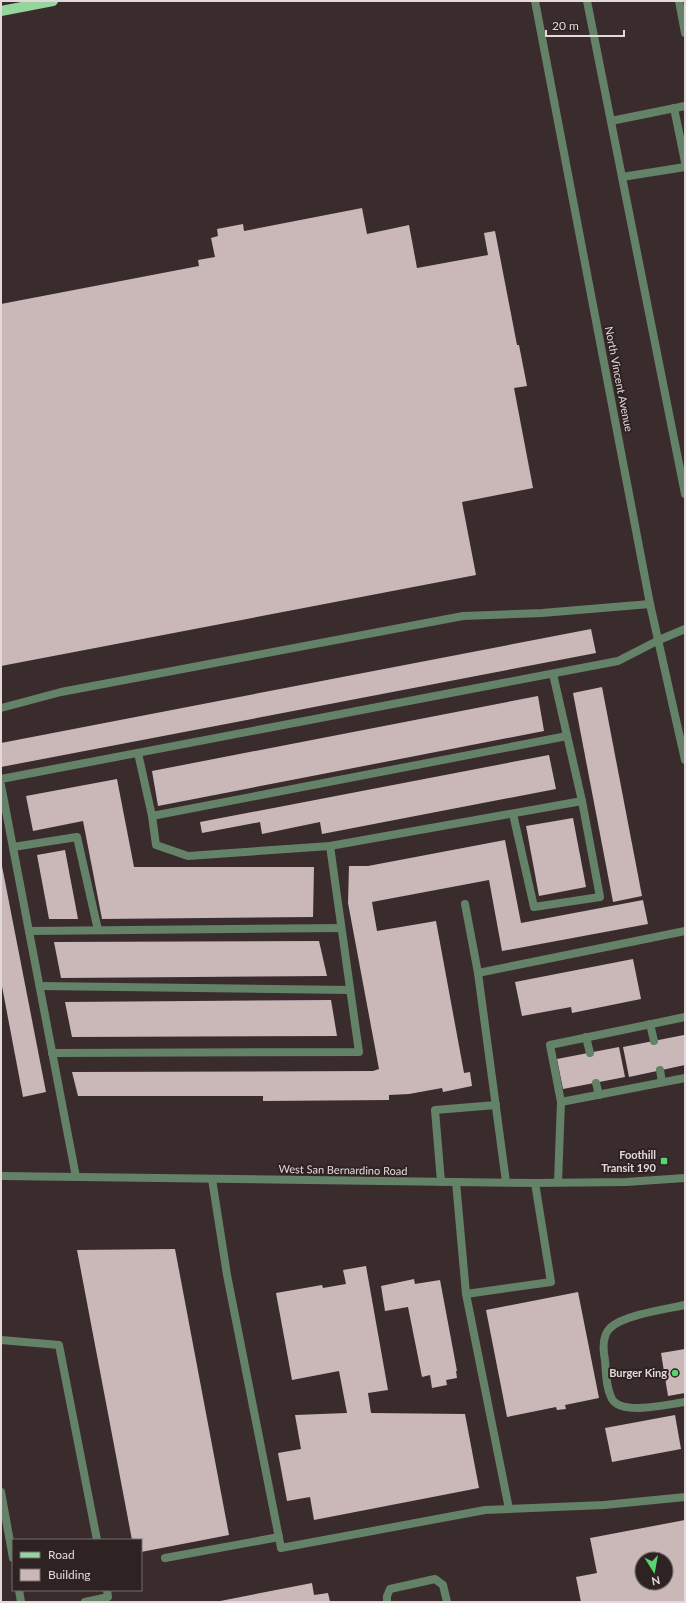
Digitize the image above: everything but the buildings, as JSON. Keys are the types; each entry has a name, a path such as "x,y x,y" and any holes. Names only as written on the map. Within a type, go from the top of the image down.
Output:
{"main road":[{"path":"1,11 53,1"}],"street":[{"name":"North Vincent Avenue","path":"535,1 650,604 685,760"},
{"path":"587,1 685,494"},
{"path":"678,1 685,33"},
{"path":"611,121 685,106"},
{"path":"674,108 685,162"},
{"path":"622,177 685,166"},
{"path":"1,708 62,692 463,616 542,614 650,604"},
{"path":"1,779 618,661 659,640 685,629"},
{"path":"513,814 534,907 600,896 582,801 553,674"},
{"path":"152,816 567,736"},
{"path":"138,753 152,816 156,846 188,856 330,846 582,801"},
{"path":"1,785 76,1177"},
{"path":"13,847 77,837 98,930"},
{"path":"52,1053 359,1052 330,846"},
{"path":"465,904 478,973 506,1182"},
{"path":"29,931 341,928"},
{"path":"478,973 685,931"},
{"path":"40,986 350,990"},
{"path":"558,1182 561,1102 550,1045 685,1017"},
{"path":"650,1024 654,1041"},
{"path":"586,1037 590,1053"},
{"path":"660,1070 662,1082"},
{"path":"561,1102 685,1078"},
{"path":"596,1083 599,1095"},
{"path":"441,1182 435,1110 496,1105"},
{"name":"West San Bernardino Road","path":"1,1176 441,1182 626,1182 685,1178"},
{"path":"212,1179 227,1275 281,1548 485,1510 604,1505 685,1497"},
{"path":"456,1182 466,1294 509,1509"},
{"path":"466,1294 551,1282 535,1182"},
{"path":"685,1305 625,1319 609,1328 604,1337 607,1386 612,1400 621,1406 630,1409 685,1402"},
{"path":"1,1340 59,1345 97,1539"},
{"path":"1,1492 12,1552"},
{"path":"165,1558 279,1537"},
{"path":"387,1602 387,1596 390,1589 435,1579 444,1585 447,1602"},
{"path":"19,1591 21,1602"},
{"path":"86,1602 108,1593"}],"place":[{"name":"Foothill Transit 190","path":"664,1161"},
{"name":"Burger King","path":"675,1373"}]}
